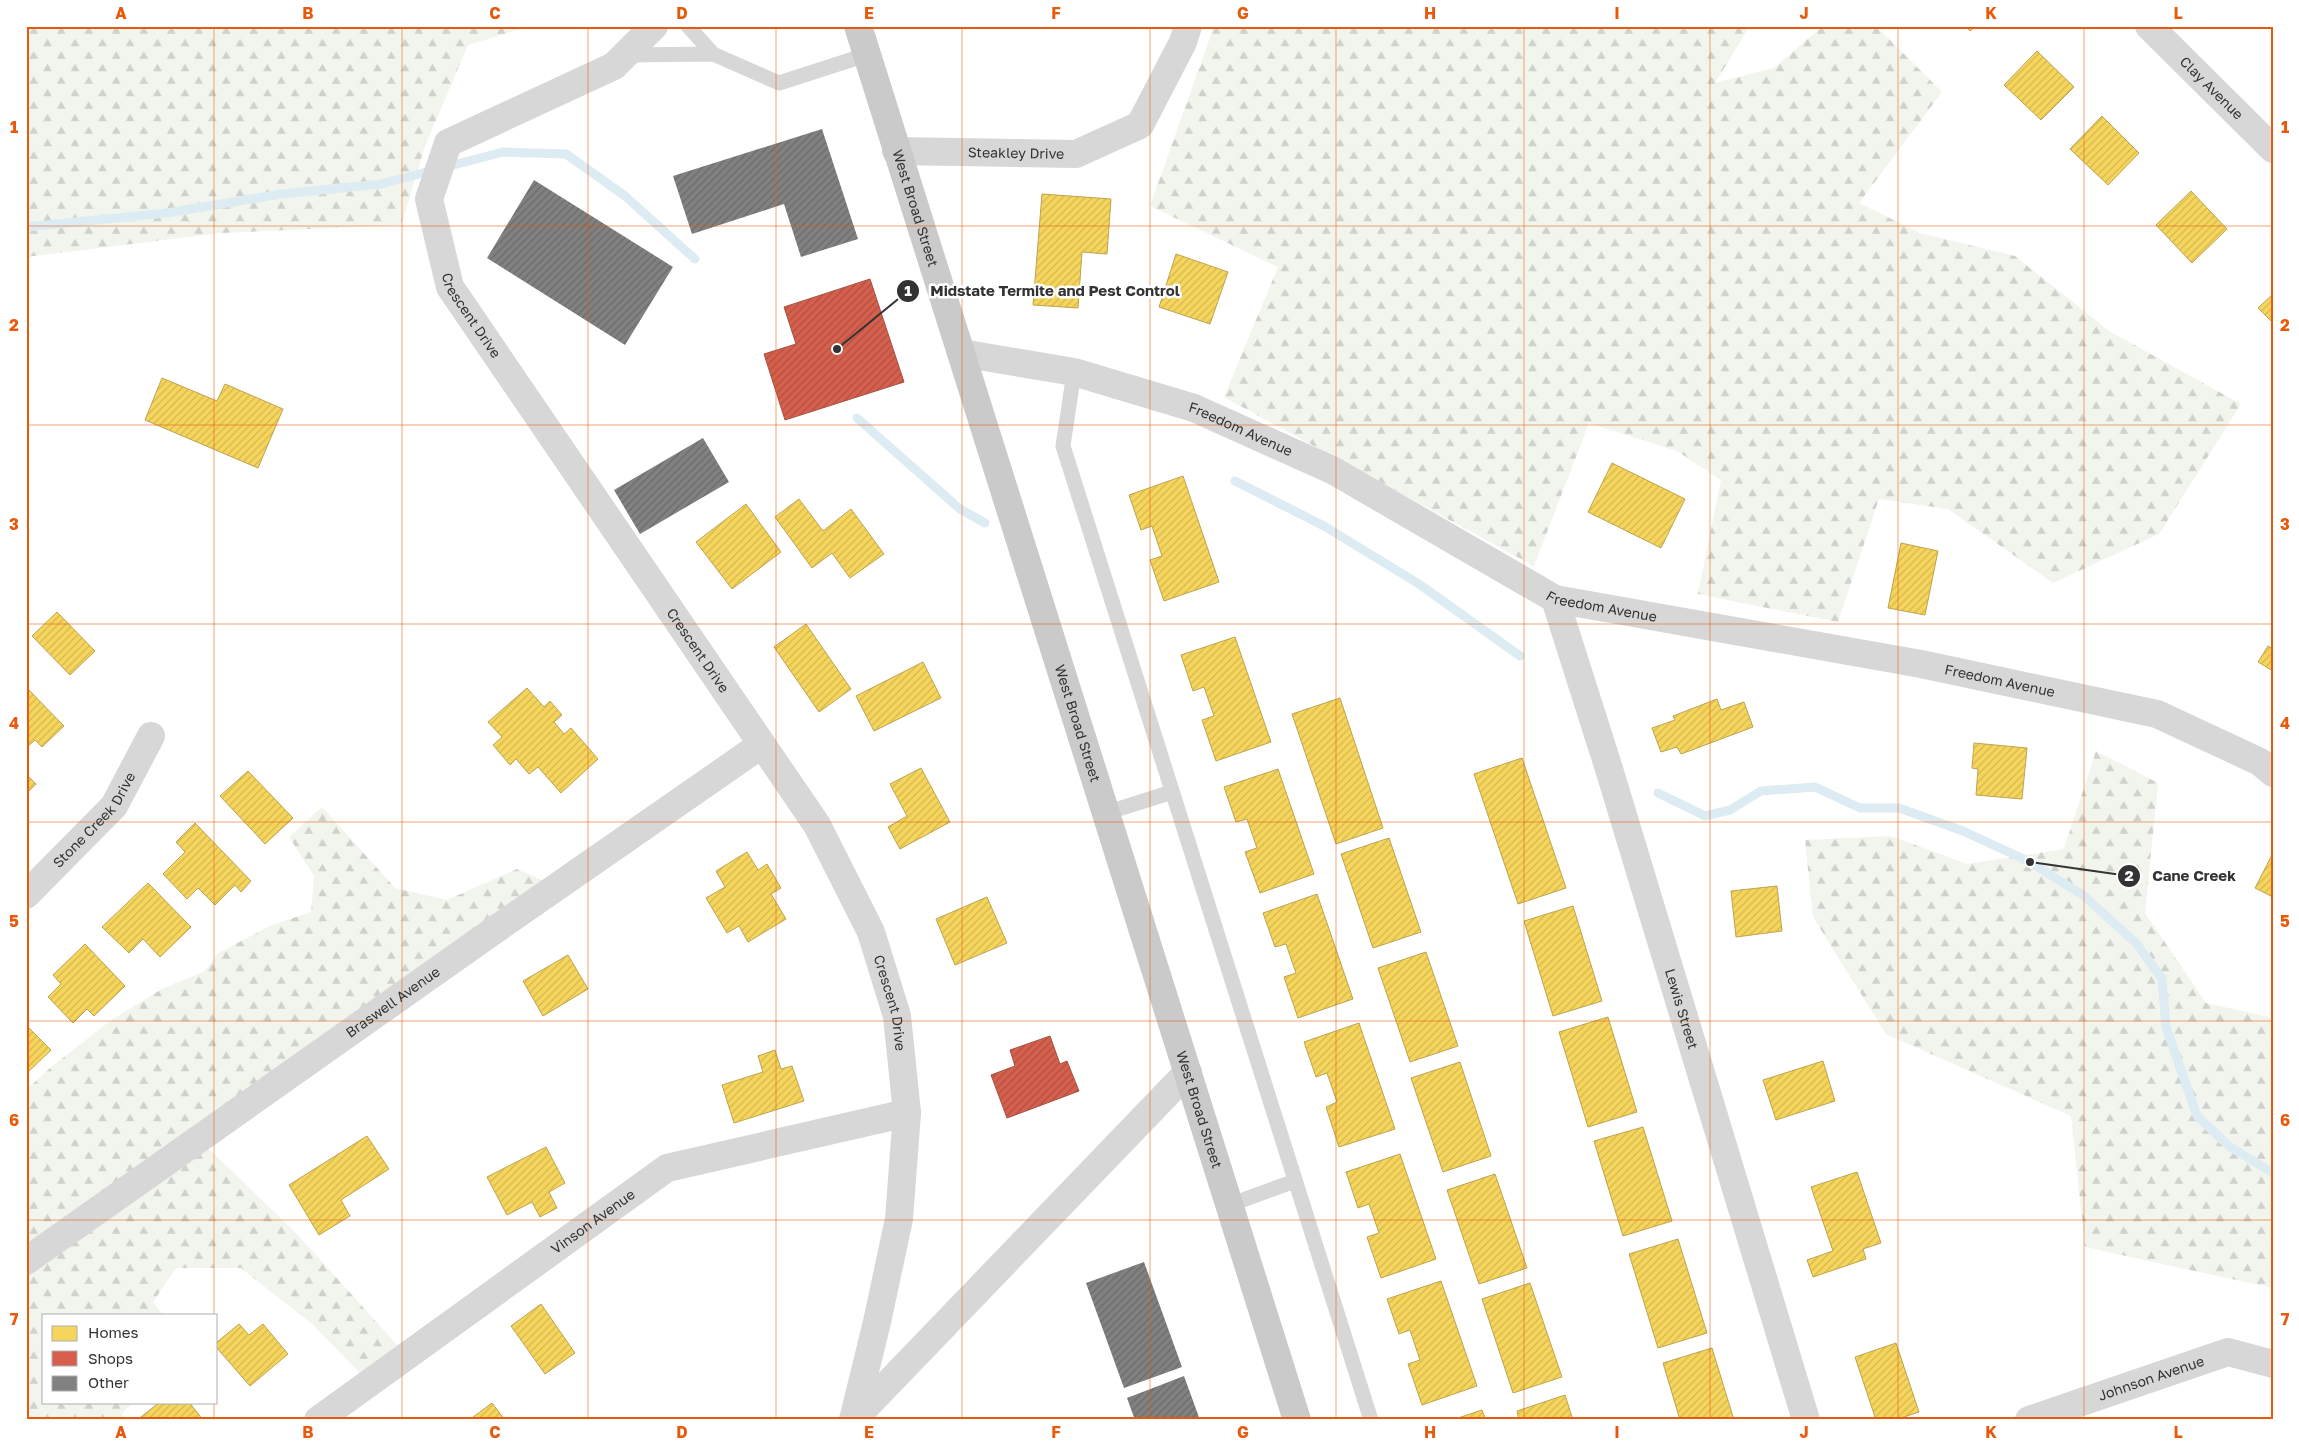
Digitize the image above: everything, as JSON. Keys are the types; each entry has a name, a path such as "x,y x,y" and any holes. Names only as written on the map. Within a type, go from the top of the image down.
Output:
{"main road":[{"name":"West Broad Street","path":"858,26 1297,1420"}],"street":[{"name":"Crescent Drive","path":"654,26 614,66 448,143 429,199 450,287 761,745 818,825 871,932 897,1016 907,1113 899,1219 877,1322 853,1420"},
{"name":"Steakley Drive","path":"896,151 1076,154 1140,125 1183,42 1188,26"},
{"name":"Clay Avenue","path":"2149,26 2273,149"},
{"name":"Freedom Avenue","path":"961,353 1074,372 1194,408 1334,471 1556,599 1921,664 2158,714 2260,762 2273,773"},
{"name":"Lewis Street","path":"1556,599 1806,1420"},
{"name":"Stone Creek Drive","path":"26,895 114,806 151,736"},
{"name":"Braswell Avenue","path":"26,1261 489,934 761,745"},
{"path":"853,1420 1188,1072"},
{"name":"Vinson Avenue","path":"318,1420 667,1168 907,1113"},
{"name":"Johnson Avenue","path":"2029,1420 2228,1352 2273,1364"}],"lane":[{"path":"688,26 713,54 779,84 866,55"},
{"path":"625,55 713,54"},
{"path":"1074,372 1063,446 1371,1420"},
{"path":"1106,813 1172,792"},
{"path":"1229,1204 1295,1181"}],"green space":[{"path":"26,26 530,26 468,45 425,146 401,225 221,233 26,257"},
{"path":"1214,26 1750,26 1715,83 1774,68 1823,26 1876,26 1942,92 1859,203 1920,233 2015,256 2109,331 2241,404 2159,534 2053,583 1948,509 1879,499 1838,622 1698,594 1721,480 1677,451 1589,423 1534,566 1224,397 1278,267 1150,206"},
{"path":"2096,751 2158,783 2145,913 2206,1003 2273,1018 2273,1288 2085,1247 2071,1116 1886,1034 1813,917 1805,840 1891,836 1967,864 2064,849"},
{"path":"322,807 395,888 447,900 517,869 544,881 26,1247 26,1090 50,1068 110,1021 162,989 205,971 218,953 272,925 311,912 314,876 289,837"},
{"path":"207,1147 297,1234 398,1346 360,1373 313,1325 241,1268 176,1268 153,1302 162,1314 42,1314 42,1404 131,1404 122,1414 122,1420 26,1420 26,1274"}],"building: Homes":[{"path":"1965,26 1976,26 1970,31"},
{"path":"2037,51 2074,87 2041,120 2004,85"},
{"path":"2102,116 2139,153 2108,185 2070,149"},
{"path":"2191,191 2227,229 2192,263 2156,225"},
{"path":"1042,194 1111,199 1107,254 1082,252 1078,308 1033,305"},
{"path":"1176,254 1228,272 1210,324 1159,307"},
{"path":"2273,294 2273,323 2258,308"},
{"path":"162,378 217,401 225,384 283,409 258,468 145,420"},
{"path":"1612,463 1685,499 1661,548 1588,512"},
{"path":"1183,476 1219,582 1164,601 1150,560 1162,556 1152,526 1141,530 1129,495"},
{"path":"799,499 823,531 851,509 884,554 850,578 832,553 812,568 775,517"},
{"path":"746,504 781,552 732,589 696,542"},
{"path":"1901,543 1938,551 1925,615 1888,608"},
{"path":"57,612 95,651 70,675 32,636"},
{"path":"806,624 851,689 819,712 774,647"},
{"path":"1235,637 1271,742 1216,761 1202,720 1214,716 1204,687 1193,691 1181,655"},
{"path":"2268,646 2273,649 2273,671 2258,662"},
{"path":"923,662 941,698 874,731 856,696"},
{"path":"26,687 64,726 42,747 35,740 26,748"},
{"path":"527,688 544,707 550,701 562,715 554,722 564,734 571,728 598,759 561,793 538,767 529,774 516,759 510,765 493,745 502,737 488,722"},
{"path":"1340,698 1383,828 1336,844 1292,714"},
{"path":"1717,699 1721,710 1744,702 1753,727 1681,754 1677,747 1661,752 1652,728 1675,720 1673,716"},
{"path":"1974,743 2027,748 2022,799 1976,795 1978,769 1972,768"},
{"path":"1522,758 1566,888 1518,904 1474,774"},
{"path":"921,768 950,822 900,849 888,827 907,816 890,784"},
{"path":"1278,769 1314,874 1260,893 1245,852 1257,848 1247,819 1236,822 1224,787"},
{"path":"248,771 293,818 265,844 220,796"},
{"path":"26,774 36,784 26,794"},
{"path":"195,823 251,881 241,892 235,885 215,905 198,888 187,899 163,874 185,852 176,842"},
{"path":"1389,838 1421,932 1373,948 1341,854"},
{"path":"747,852 758,870 767,864 781,888 771,894 786,919 748,942 739,926 727,933 706,898 725,887 716,871"},
{"path":"2273,853 2273,897 2255,888"},
{"path":"148,883 191,927 160,957 143,939 129,953 102,927"},
{"path":"1777,886 1782,931 1736,937 1731,891"},
{"path":"1317,894 1353,999 1298,1018 1284,977 1296,973 1286,944 1275,947 1263,913"},
{"path":"987,897 1007,943 955,965 936,919"},
{"path":"1573,906 1602,1001 1553,1016 1524,921"},
{"path":"85,944 125,986 94,1016 87,1009 73,1023 48,997 61,984 53,975"},
{"path":"1426,952 1458,1046 1410,1062 1378,968"},
{"path":"568,955 588,989 543,1016 523,981"},
{"path":"1608,1017 1637,1112 1588,1127 1559,1032"},
{"path":"1359,1023 1395,1129 1339,1147 1326,1107 1337,1102 1327,1073 1316,1077 1304,1042"},
{"path":"26,1025 51,1050 26,1074"},
{"path":"775,1050 781,1069 792,1066 804,1101 734,1123 722,1085 763,1072 758,1056"},
{"path":"1823,1061 1835,1101 1776,1120 1763,1080"},
{"path":"1460,1062 1491,1156 1443,1172 1411,1078"},
{"path":"1643,1127 1672,1221 1623,1236 1594,1141"},
{"path":"367,1136 389,1169 341,1200 350,1216 319,1235 289,1185"},
{"path":"546,1147 565,1183 549,1192 557,1208 540,1217 532,1202 507,1215 487,1177"},
{"path":"1400,1154 1436,1259 1381,1278 1367,1237 1379,1233 1369,1204 1358,1208 1346,1172"},
{"path":"1857,1172 1881,1243 1863,1249 1866,1259 1813,1277 1807,1260 1833,1251 1811,1187"},
{"path":"1495,1174 1527,1268 1479,1284 1447,1190"},
{"path":"1678,1239 1707,1333 1658,1348 1629,1254"},
{"path":"1441,1281 1477,1386 1422,1405 1408,1364 1420,1360 1410,1330 1399,1334 1387,1299"},
{"path":"1530,1283 1562,1377 1513,1393 1482,1299"},
{"path":"541,1304 575,1353 545,1374 511,1326"},
{"path":"239,1324 249,1335 263,1324 288,1354 250,1386 218,1349 218,1341"},
{"path":"1896,1343 1919,1412 1895,1420 1876,1420 1855,1357"},
{"path":"1712,1348 1734,1420 1680,1420 1663,1363"},
{"path":"1565,1395 1573,1420 1519,1420 1517,1411"},
{"path":"492,1403 505,1420 469,1420"},
{"path":"157,1404 191,1404 203,1420 137,1420"},
{"path":"1482,1410 1486,1420 1452,1420"}],"building: Shops":[{"path":"870,279 904,382 785,420 764,354 796,344 784,307"},
{"path":"1050,1036 1060,1064 1067,1061 1079,1091 1007,1118 991,1075 1015,1066 1010,1050"}],"building: Other":[{"path":"822,129 858,239 801,257 784,204 692,234 673,176"},
{"path":"534,180 673,267 625,345 487,258"},
{"path":"703,438 729,482 640,534 614,490"},
{"path":"1144,1262 1182,1367 1124,1388 1086,1283"},
{"path":"1184,1376 1200,1420 1135,1420 1127,1398"}],"waterway":[{"path":"26,227 167,213 281,194 381,184 503,152 566,154 625,196 695,259"},
{"path":"857,418 960,509 985,523"},
{"path":"1235,481 1324,526 1419,584 1520,656"},
{"path":"1658,793 1705,816 1730,810 1761,791 1815,787 1860,808 1899,808 1963,831 2030,862 2084,896 2136,943 2162,979 2166,1027 2197,1116 2230,1147 2273,1173"}],"place":[{"name":"Midstate Termite and Pest Control","path":"837,349"},
{"name":"Cane Creek","path":"2030,862"}]}
